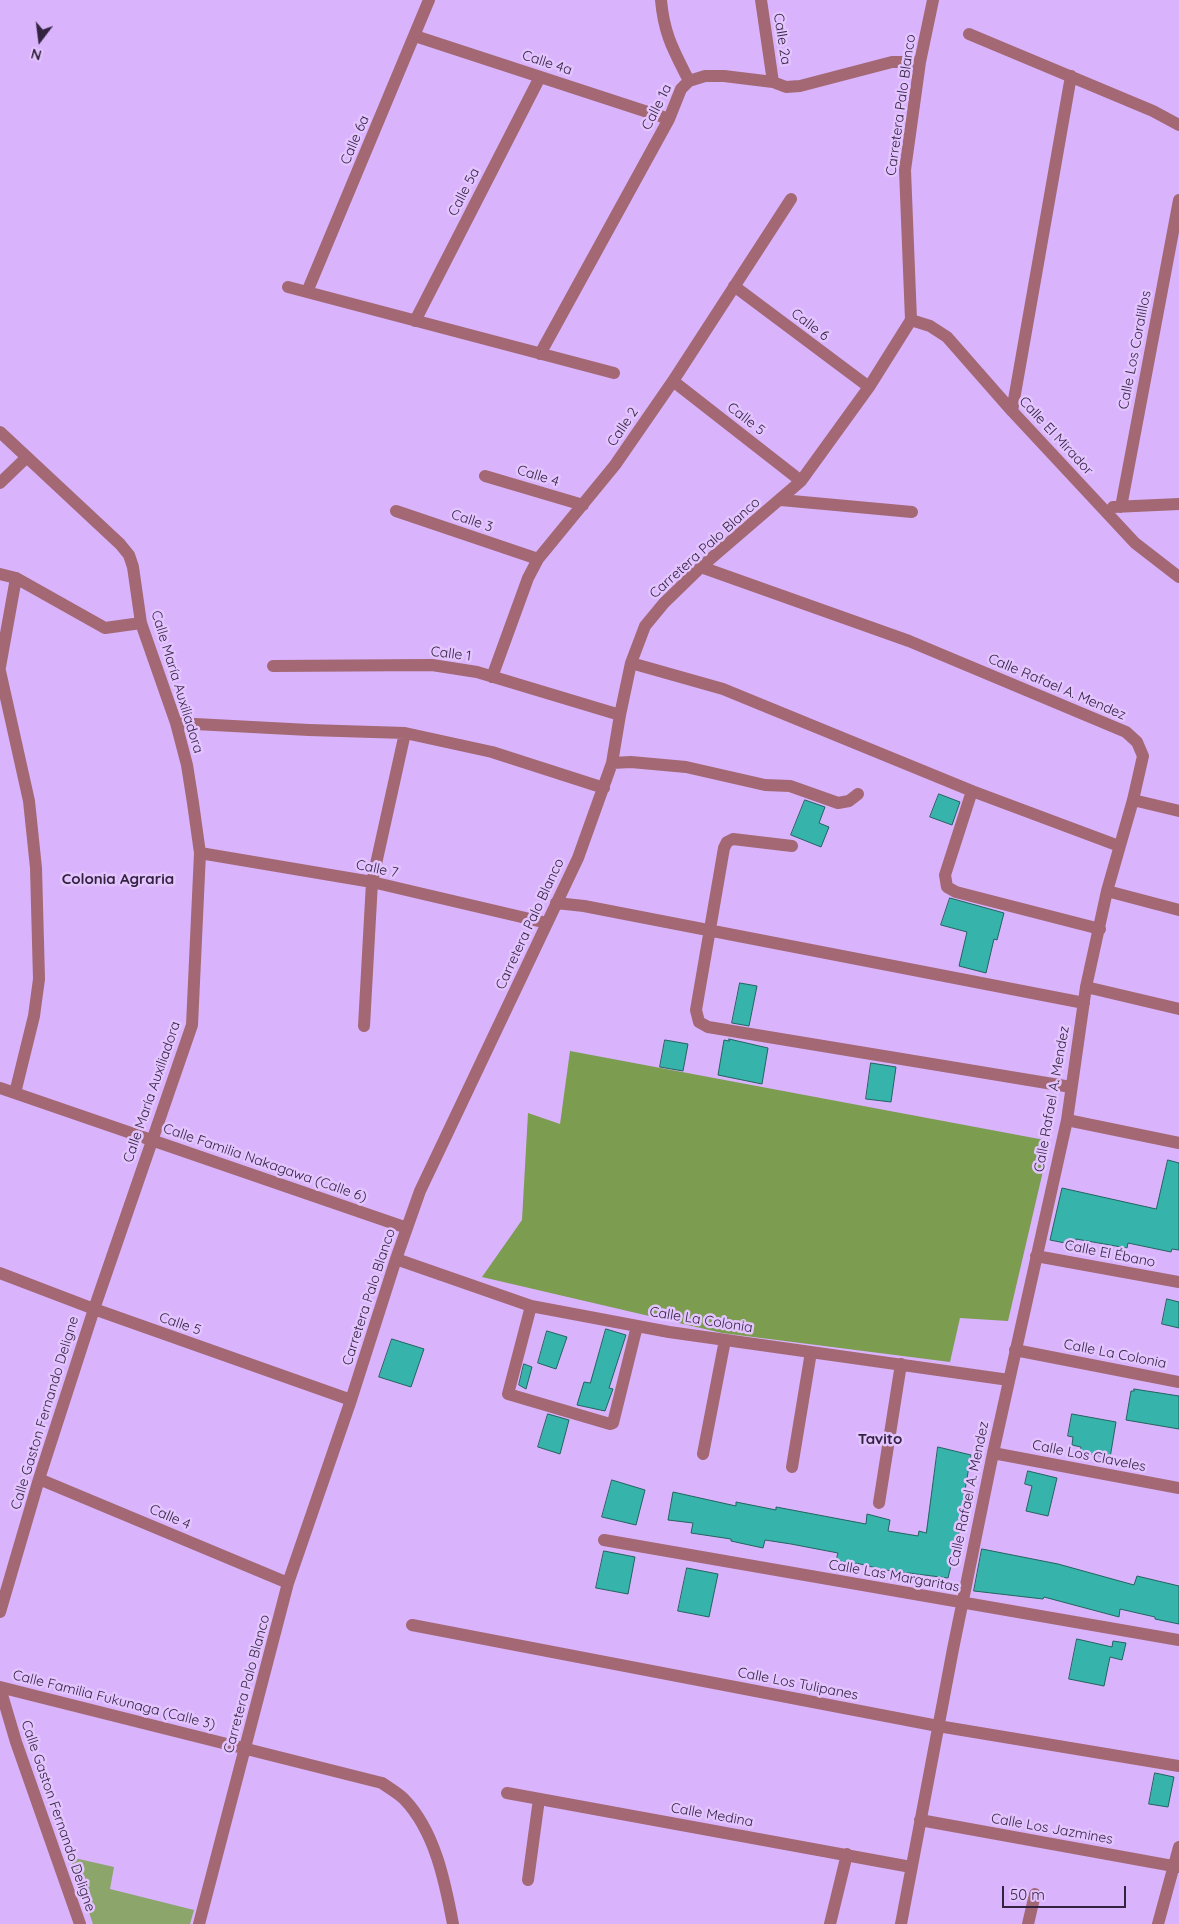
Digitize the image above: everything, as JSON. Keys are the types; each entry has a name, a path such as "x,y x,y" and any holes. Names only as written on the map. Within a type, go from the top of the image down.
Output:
{"street":[{"name":"Calle 6a","path":"307,292 429,0"},
{"path":"661,0 662,17 668,40 689,81"},
{"name":"Calle 2a","path":"761,0 774,82"},
{"name":"Carretera Palo Blanco","path":"199,1924 288,1583 351,1400 396,1259 420,1191 578,858 612,763 631,663 645,626 664,603 701,568 801,481 869,387 911,320 905,170 920,62 933,0"},
{"path":"969,34 1154,111 1179,125"},
{"name":"Calle 4a","path":"415,36 669,119"},
{"name":"Calle 1a","path":"540,354 669,119 681,89 689,81 705,76 724,76 774,82 786,87 800,86 892,62 920,62"},
{"path":"1012,411 1071,76"},
{"name":"Calle 5a","path":"415,321 540,77"},
{"name":"Calle 2","path":"492,677 525,585 538,560 615,465 673,382 791,199"},
{"name":"Calle Los Coralillos","path":"1121,507 1179,200"},
{"name":"Calle 6","path":"734,286 869,387"},
{"path":"288,287 614,373"},
{"name":"Calle El Mirador","path":"911,320 930,326 947,337 1012,411 1135,543 1179,577"},
{"name":"Calle 5","path":"673,382 801,481"},
{"name":"Calle María Auxiliadora","path":"0,432 120,544 129,555 133,567 141,623 176,722 187,766 200,853 192,1025 94,1309"},
{"path":"0,483 27,457"},
{"name":"Calle 4","path":"485,476 583,505"},
{"path":"781,500 912,512"},
{"path":"1100,506 1121,507 1179,504"},
{"name":"Calle 3","path":"396,511 538,560"},
{"name":"Calle Rafael A. Mendez","path":"701,568 909,641 1126,732 1137,742 1143,756 1133,800 1107,891 1086,987 1067,1120 993,1453 938,1726 901,1924"},
{"path":"0,574 16,578 105,628 141,623"},
{"path":"15,1093 34,1016 39,979 36,868 31,820 28,800 3,708 0,669 16,578"},
{"path":"631,663 723,689 972,790 1120,846"},
{"name":"Calle 1","path":"273,666 432,665 477,672 620,716"},
{"path":"176,722 280,729 405,733 492,752 604,788"},
{"path":"364,1026 372,882 405,733"},
{"path":"612,763 646,763 686,767 764,785 790,786 838,803 849,801 858,794"},
{"path":"972,790 945,875 947,887 956,892 1100,929"},
{"path":"1133,800 1179,811"},
{"path":"792,846 733,839 727,842 724,848 696,1010 699,1022 708,1027 1071,1087"},
{"name":"Calle 7","path":"200,853 372,882 547,923"},
{"path":"1107,891 1179,910"},
{"path":"556,904 584,906 1084,1003"},
{"path":"1086,987 1179,1009"},
{"name":"Calle Familia Nakagawa (Calle 6)","path":"0,1088 407,1228"},
{"path":"1067,1120 1179,1143"},
{"name":"Calle El Ébano","path":"1036,1256 1179,1282"},
{"name":"Calle La Colonia","path":"396,1259 531,1306 636,1326 725,1340 1009,1380"},
{"name":"Calle 5","path":"0,1273 94,1309 351,1400"},
{"path":"531,1306 508,1394 610,1424 613,1423 636,1326"},
{"name":"Calle Gaston Fernando Deligne","path":"0,1612 39,1479 94,1309"},
{"path":"703,1454 725,1340"},
{"name":"Calle La Colonia","path":"1015,1350 1179,1382"},
{"path":"792,1467 811,1352"},
{"path":"879,1503 901,1364"},
{"name":"Calle Los Claveles","path":"993,1453 1179,1488"},
{"name":"Calle 4","path":"39,1479 288,1583"},
{"name":"Calle Las Margaritas","path":"604,1540 962,1604 1179,1640"},
{"name":"Calle Los Tulipanes","path":"412,1626 938,1726 1179,1766"},
{"name":"Calle Gaston Fernando Deligne","path":"0,1687 16,1742 80,1924"},
{"name":"Calle Familia Fukunaga (Calle 3)","path":"0,1687 382,1783 404,1799 423,1824 448,1894 453,1924"},
{"name":"Calle Medina","path":"507,1793 911,1867"},
{"path":"528,1880 539,1799"},
{"name":"Calle Los Jazmines","path":"920,1820 1176,1866"},
{"path":"1158,1924 1176,1866 1179,1847"},
{"path":"830,1924 846,1854"},
{"path":"1028,1924 1035,1894"}],"green space":[{"path":"570,1051 1050,1141 1008,1321 960,1318 950,1362 722,1333 482,1277 522,1220 528,1113 560,1124"},
{"path":"70,1857 114,1867 110,1889 194,1910 190,1924 93,1924"}],"building":[{"path":"939,794 960,802 952,825 930,817"},
{"path":"805,800 825,807 819,823 829,827 821,847 791,835"},
{"path":"950,898 1004,913 997,940 994,939 986,973 959,966 967,932 941,925"},
{"path":"740,983 757,986 749,1026 732,1023"},
{"path":"729,1039 768,1048 762,1084 718,1075 724,1040 729,1041"},
{"path":"665,1040 688,1044 683,1071 660,1067"},
{"path":"871,1063 896,1067 891,1102 866,1099"},
{"path":"1168,1160 1179,1163 1179,1250 1172,1249 1171,1252 1128,1243 1127,1248 1076,1239 1075,1245 1050,1240 1062,1188 1156,1209"},
{"path":"1167,1299 1179,1302 1179,1328 1162,1324"},
{"path":"606,1329 626,1335 609,1388 613,1389 605,1411 577,1405 584,1382 590,1383"},
{"path":"547,1331 567,1337 556,1369 538,1363"},
{"path":"392,1339 424,1349 411,1387 379,1377"},
{"path":"524,1364 532,1367 526,1389 519,1385"},
{"path":"1134,1389 1179,1396 1179,1429 1126,1420 1131,1391 1134,1391"},
{"path":"548,1414 569,1420 560,1454 538,1447"},
{"path":"1072,1414 1116,1422 1110,1458 1080,1452 1081,1447 1072,1445 1073,1437 1068,1436"},
{"path":"938,1447 971,1455 965,1490 964,1529 960,1529 948,1578 885,1570 856,1563 856,1565 836,1560 838,1553 791,1544 765,1540 763,1548 731,1541 731,1539 691,1533 693,1523 668,1520 673,1492 736,1506 736,1502 776,1510 776,1507 866,1524 867,1514 890,1520 888,1531 918,1536 919,1531 926,1533"},
{"path":"1028,1471 1057,1478 1048,1516 1026,1511 1032,1486 1025,1484"},
{"path":"612,1480 645,1490 636,1525 602,1517"},
{"path":"982,1549 1058,1564 1134,1585 1137,1576 1179,1586 1179,1624 1120,1609 1119,1617 1044,1597 1043,1599 974,1591"},
{"path":"604,1551 635,1557 628,1594 596,1588"},
{"path":"687,1568 718,1574 709,1617 678,1611"},
{"path":"1077,1639 1112,1647 1113,1641 1126,1643 1122,1660 1110,1657 1104,1686 1069,1679"},
{"path":"1155,1773 1174,1777 1168,1807 1149,1804"}],"district":[{"name":"Colonia Agraria","path":"118,879"},
{"name":"Tavito","path":"880,1439"}]}
